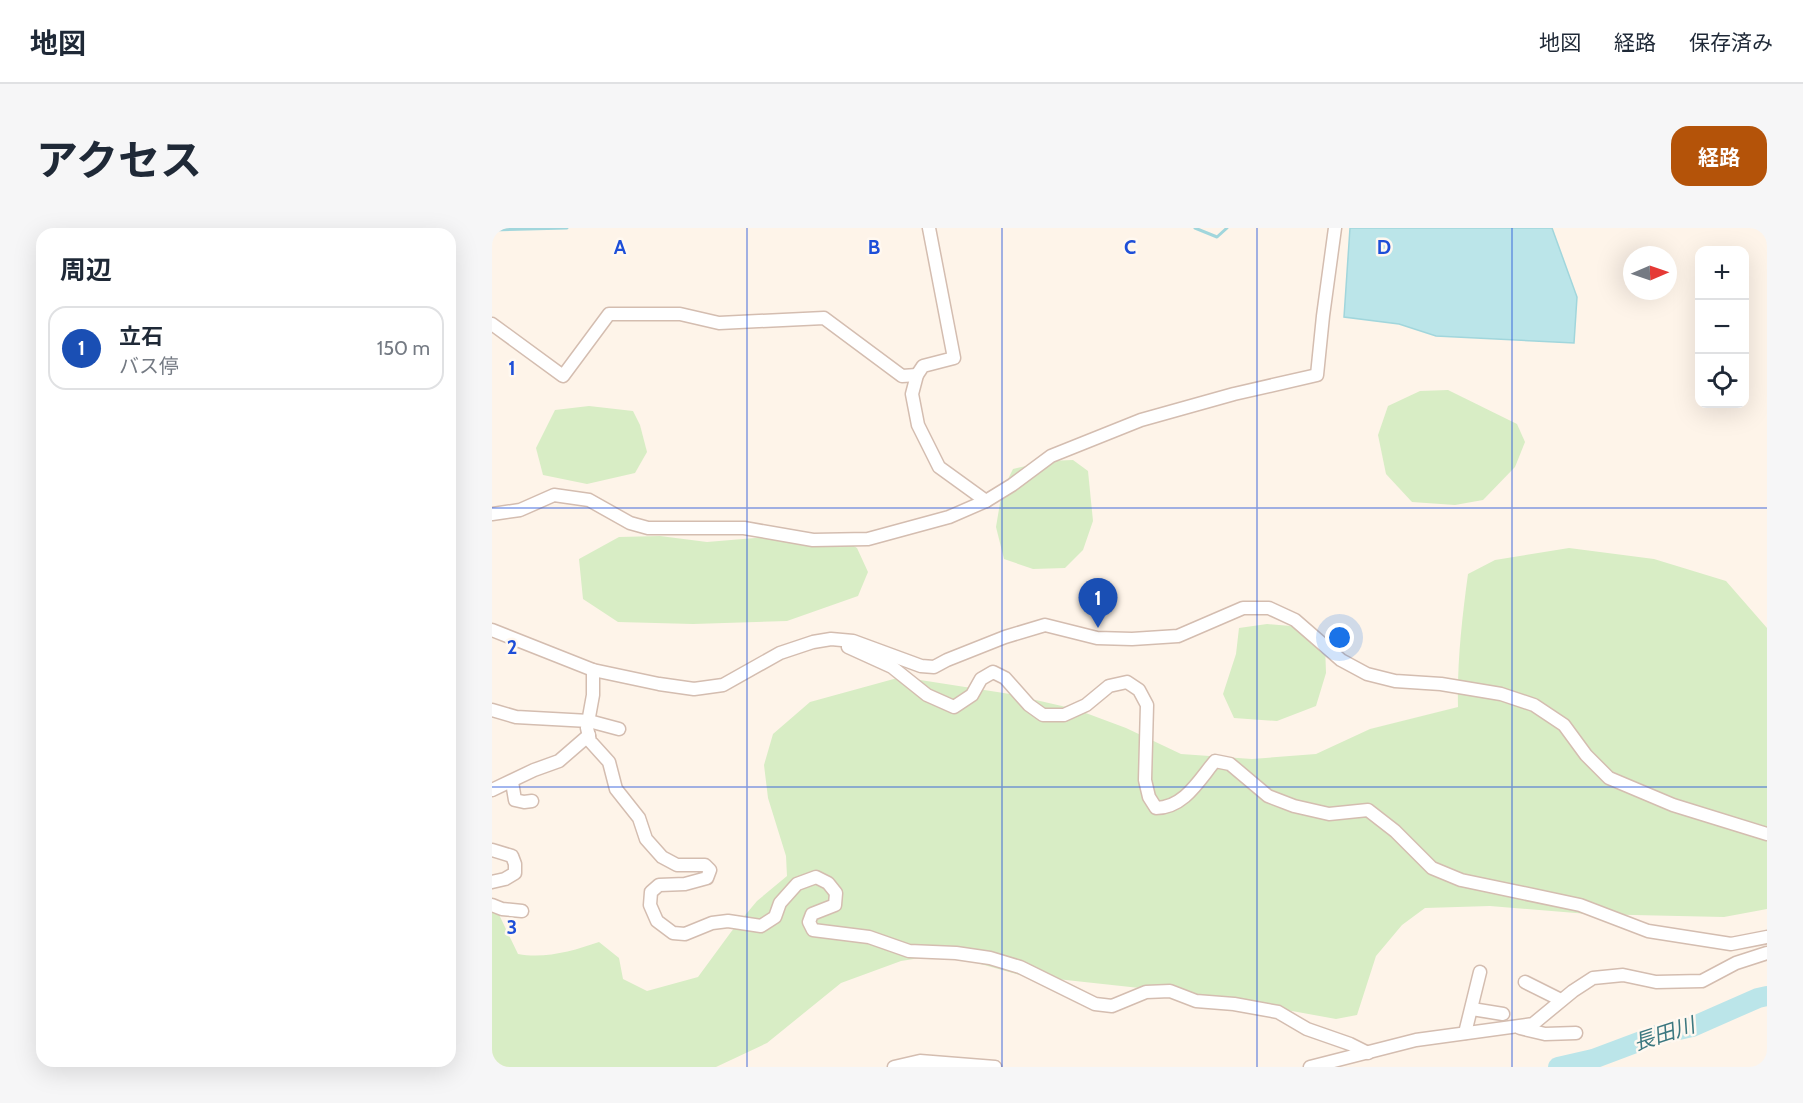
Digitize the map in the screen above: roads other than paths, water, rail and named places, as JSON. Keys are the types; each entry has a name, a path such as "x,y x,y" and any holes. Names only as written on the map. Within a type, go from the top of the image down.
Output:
{"street":[{"path":"929,228 954,358 923,366 917,375 912,394 918,425 939,467 986,501"},
{"path":"492,514 520,510 554,495 589,500 630,523 648,528 744,528 813,540 868,539 949,517 986,501 1051,456 1141,420 1234,394 1317,375 1335,228"},
{"path":"492,324 563,376 609,314 680,314 719,323 824,318 902,376 917,375"},
{"path":"492,630 593,670 694,689 723,685 780,653 813,642 831,639 853,641 921,666 934,667 1005,637 1045,625 1097,638 1132,639 1178,636 1243,608 1269,608 1295,620 1341,660 1367,674 1395,681 1441,684 1502,694 1534,705 1564,725 1586,755 1609,778 1673,805 1767,834"},
{"path":"831,639 892,667 927,695 954,707 972,695 981,679 993,672 1005,678 1029,705 1043,715 1064,715 1086,705 1108,686 1127,682 1139,690 1147,705 1145,780 1149,797 1156,808 1167,808 1183,799 1215,761 1230,764 1268,796 1294,806 1329,814 1368,810 1395,831 1432,868 1461,880 1580,905 1648,931 1731,944 1767,937"},
{"path":"593,670 593,695 587,728 590,741 609,762 616,789 639,818 646,839 662,857 677,865 705,865 710,870 707,878 685,884 659,885 651,892 650,904 657,921 673,933 685,934 712,923 728,921 761,926 775,917 780,903 797,884 816,877 828,883 836,893 835,905 812,914 809,922 813,930 868,938 909,951 990,958 1020,967 1095,1004 1112,1006 1146,992 1170,991 1196,1001 1234,1004 1278,1012 1307,1029 1368,1053"},
{"path":"492,710 516,717 588,722 619,729"},
{"path":"492,790 559,761 589,735"},
{"path":"512,782 515,800 532,801"},
{"path":"492,850 512,856 515,864 515,873 506,879 492,882"},
{"path":"492,905 502,909 522,911"},
{"path":"1310,1067 1416,1040 1533,1024 1561,1000 1593,978 1623,975 1656,982 1702,981 1736,963 1767,953"},
{"path":"1465,1033 1480,972"},
{"path":"1525,982 1561,1000"},
{"path":"1472,1009 1503,1014"},
{"path":"1513,1026 1545,1034 1576,1033"},
{"path":"894,1067 920,1061 995,1067"}],"water":[{"path":"1350,228 1552,228 1577,297 1574,343 1436,336 1399,324 1344,317"}],"waterway":[{"path":"492,230 567,228"},
{"path":"1195,228 1217,237 1227,228"},
{"name":"長田川","path":"1558,1067 1593,1059 1657,1035 1692,1027 1767,996"}],"place":[{"name":"立石","path":"1098,628"}]}
